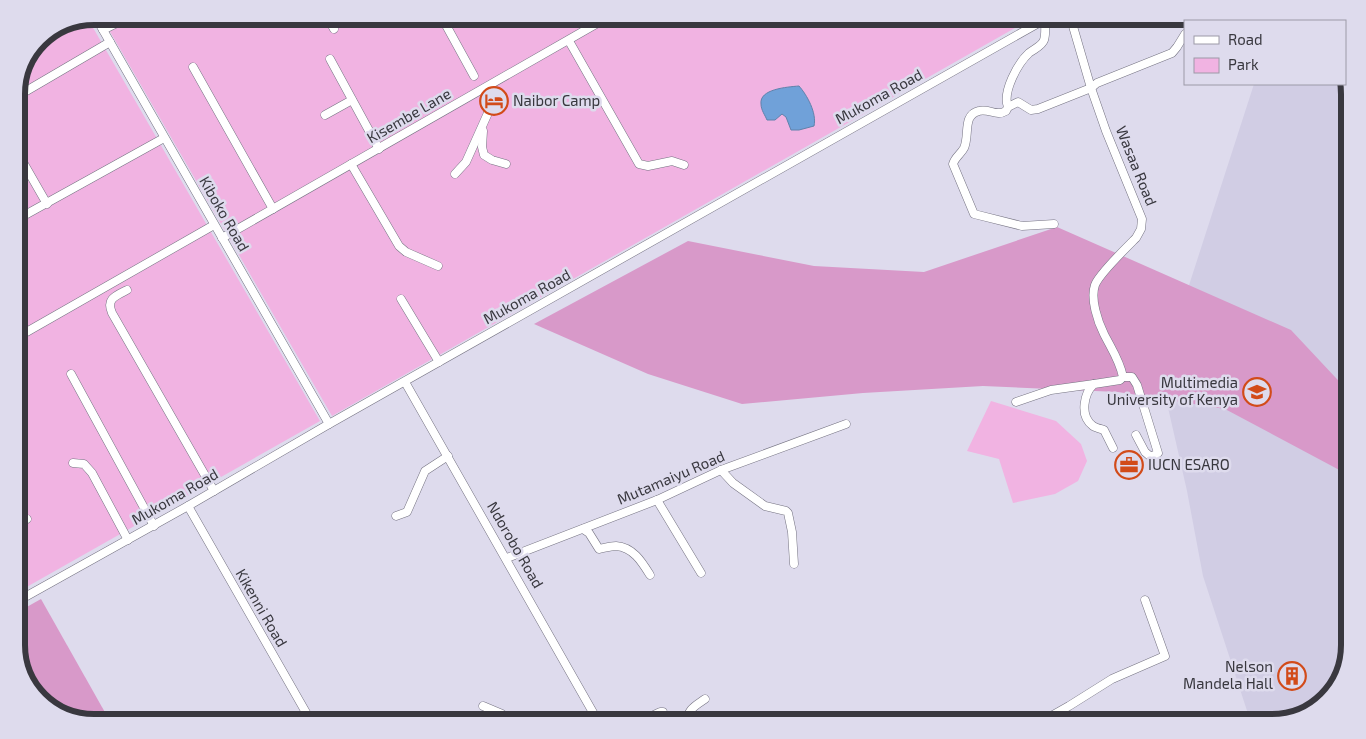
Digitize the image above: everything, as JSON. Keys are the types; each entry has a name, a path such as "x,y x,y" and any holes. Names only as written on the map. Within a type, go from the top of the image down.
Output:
{"street":[{"name":"Kiboko Road","path":"100,25 329,424"},
{"path":"103,30 113,25"},
{"path":"332,25 334,29"},
{"path":"446,25 474,76"},
{"name":"Kisembe Lane","path":"222,238 595,25"},
{"name":"Mukoma Road","path":"25,597 154,526 329,424 1036,25"},
{"path":"1008,107 1006,97 1008,88 1028,54 1042,43 1045,38 1047,25"},
{"name":"Wasaa Road","path":"1073,25 1106,131 1142,219 1141,229 1136,238 1095,284 1096,310 1102,331 1121,365 1123,377"},
{"path":"1054,224 1022,226 974,214 959,181 954,160 964,148 969,118 984,110 997,114 1002,113 1008,107 1018,102 1031,110 1038,110 1172,52 1178,47 1184,36"},
{"path":"568,41 639,164 648,166 672,161 684,165"},
{"path":"25,92 110,42"},
{"path":"330,59 379,149"},
{"path":"194,67 273,209"},
{"path":"455,174 466,162 489,111 484,89"},
{"path":"325,115 352,100"},
{"path":"483,126 482,147 484,155 506,164"},
{"path":"25,215 164,138"},
{"path":"351,164 399,246 406,252 438,266"},
{"path":"25,166 46,204"},
{"path":"25,333 214,226"},
{"path":"127,290 111,298 109,303 112,313 214,491"},
{"path":"401,298 439,362"},
{"path":"71,374 154,526"},
{"path":"1016,402 1051,390 1132,377 1137,385 1158,453 1151,457 1144,452 1136,435"},
{"name":"Ndorobo Road","path":"405,382 594,714"},
{"path":"1094,384 1086,395 1086,416 1092,426 1104,430 1113,448"},
{"name":"Mutamaiyu Road","path":"506,558 656,500 722,470 846,424"},
{"path":"396,516 407,512 425,471 448,456"},
{"path":"73,463 84,464 92,474 128,540"},
{"path":"722,470 733,483 765,506 788,513 792,532 794,564"},
{"path":"656,500 701,573"},
{"name":"Kikenni Road","path":"188,506 307,714"},
{"path":"583,529 589,533 600,549 619,546 630,550 636,555 650,575"},
{"path":"1055,714 1112,680 1164,656 1145,600"},
{"path":"689,714 692,708 705,699"},
{"path":"483,706 502,714"}],"shaded area":[{"name":"Multimedia University of Kenya","path":"1254,85 1341,85 1341,645 1339,663 1334,676 1324,691 1303,707 1290,712 1248,714 1203,576 1187,491 1159,368 1181,310"},
{"path":"1057,227 1291,330 1341,383 1341,471 1225,409 1118,392 983,386 863,393 742,404 648,374 534,324 688,241 814,266 924,272"},
{"path":"41,599 106,714 80,713 63,707 42,691 32,676 26,659 25,608"}],"green space":[{"path":"92,25 320,421 25,588 25,89 27,76 37,56 45,45 56,37 80,26"},
{"path":"106,25 1020,25 332,416"},
{"path":"991,401 1056,421 1081,444 1087,461 1078,481 1055,494 1013,503 999,459 967,451"}],"water":[{"path":"799,86 811,104 815,121 814,126 791,130 786,117 782,114 775,120 767,120 761,106 764,95 775,90"}],"place":[{"name":"Naibor Camp","path":"494,101"},
{"name":"Multimedia University of Kenya","path":"1257,392"},
{"name":"IUCN ESARO","path":"1129,465"},
{"name":"Nelson Mandela Hall","path":"1292,676"}]}
